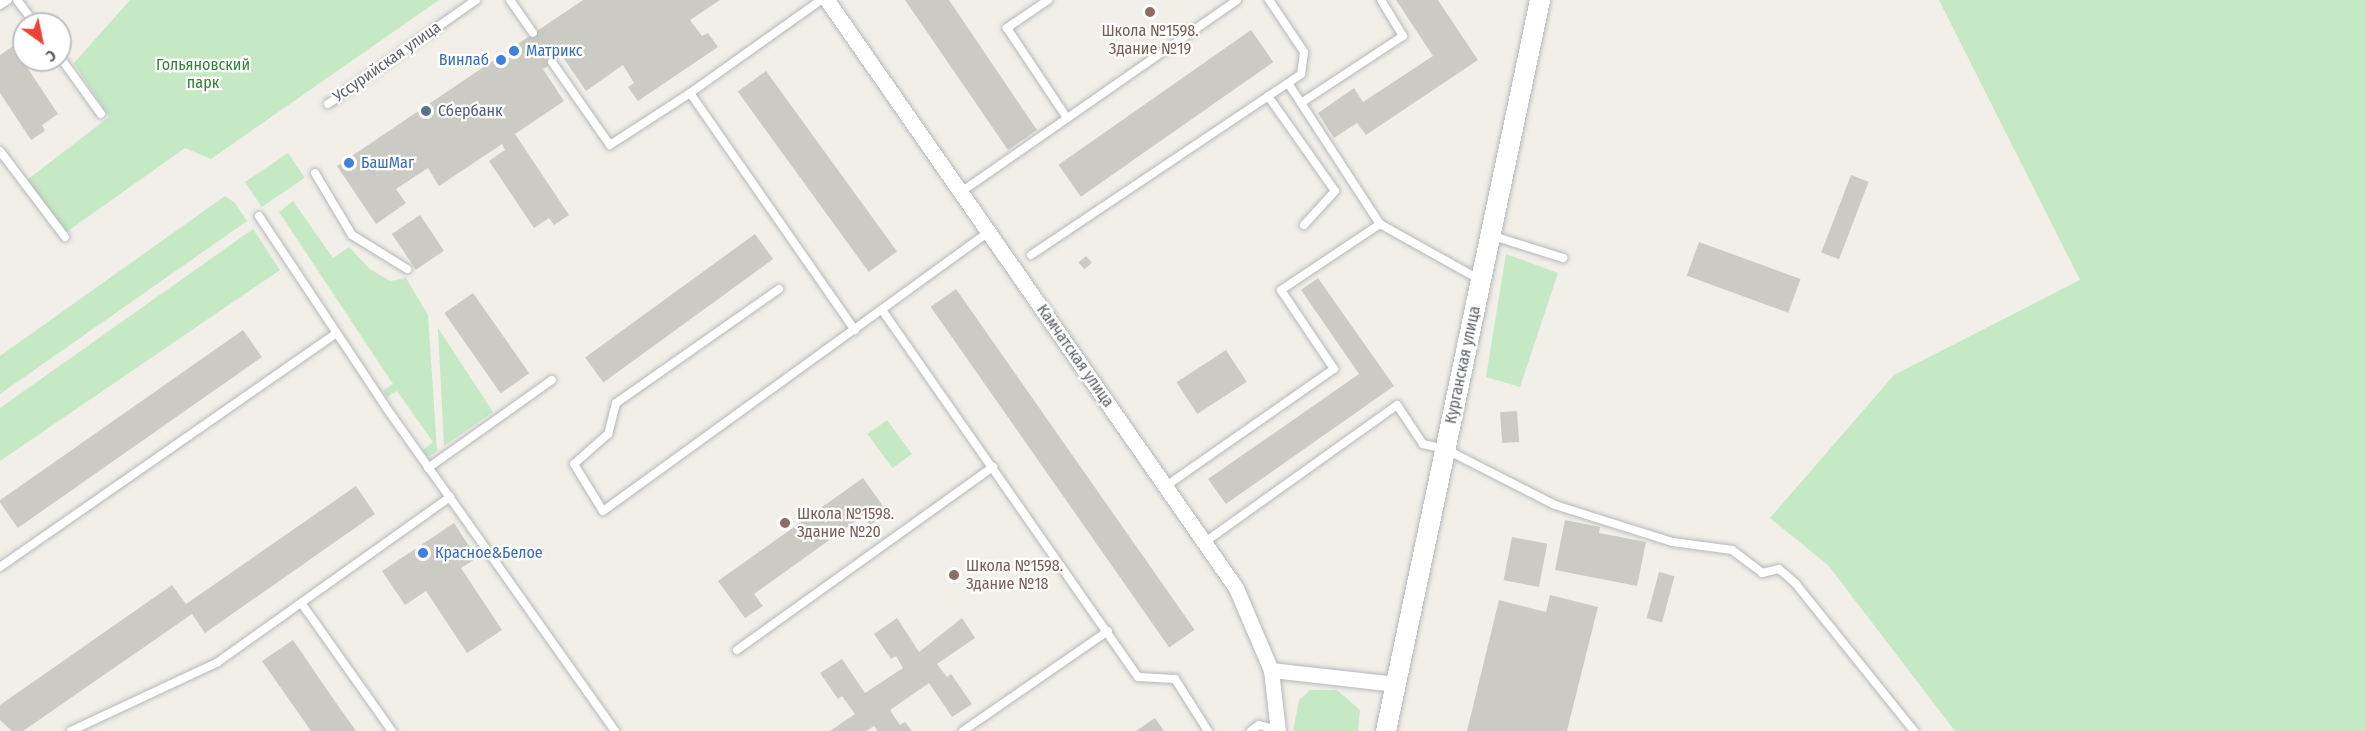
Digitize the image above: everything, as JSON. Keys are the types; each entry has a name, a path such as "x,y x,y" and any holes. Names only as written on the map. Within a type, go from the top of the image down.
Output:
{"street":[{"name":"Камчатская улица","path":"827,0 1205,542 1251,616 1271,670 1278,730"},
{"name":"Курганская улица","path":"1386,731 1540,0"},
{"path":"1271,670 1395,684"}],"lane":[{"path":"0,4 8,0"},
{"name":"Уссурийская улица","path":"328,104 476,0"},
{"path":"510,0 533,33"},
{"path":"552,62 610,145 690,93 821,0"},
{"path":"1048,0 1007,28 1067,118"},
{"path":"961,192 1237,0"},
{"path":"1031,255 1301,74 1304,52 1269,0"},
{"path":"1301,103 1403,36 1380,0"},
{"path":"71,72 101,114"},
{"path":"1288,83 1380,224 1481,280"},
{"path":"690,93 855,330"},
{"path":"1268,96 1335,191 1304,225"},
{"path":"0,151 65,237"},
{"path":"315,173 352,235 407,269"},
{"path":"259,216 335,334 615,731"},
{"path":"1166,486 1334,369 1281,290 1380,224"},
{"path":"779,289 616,403 608,434 574,464 603,510 988,232"},
{"path":"1490,235 1563,258"},
{"path":"882,310 1138,677 1175,679 1208,731"},
{"path":"0,567 335,334"},
{"path":"428,468 552,380"},
{"path":"1205,542 1397,405 1423,444 1445,449 1555,505 1672,542 1732,550 1762,573 1779,570 1796,584 1914,731"},
{"path":"737,650 993,467"},
{"path":"71,731 218,662 450,497"},
{"path":"302,604 392,731"},
{"path":"963,731 1108,631"},
{"path":"1251,731 1260,725 1278,730"}],"green space":[{"name":"Гольяновcкий парк","path":"130,0 439,0 211,159 185,148 65,233 27,180 109,117 74,63"},
{"path":"1939,0 2366,0 2366,731 1955,731 1828,565 1770,518 1894,375 2080,280"},
{"path":"288,153 305,178 262,207 245,182"},
{"path":"225,196 235,203 247,221 0,394 0,356"},
{"path":"293,201 333,258 349,247 370,269 390,281 406,278 428,315 437,451 428,457 423,450 433,442 397,391 387,397 383,391 393,384 279,212"},
{"path":"253,229 280,270 0,461 0,408"},
{"path":"1506,254 1558,273 1520,387 1486,377"},
{"path":"438,328 493,412 444,446"},
{"path":"887,420 912,454 892,468 868,434"},
{"path":"1310,690 1337,690 1360,710 1358,731 1293,731 1299,700"}],"building":[{"path":"583,0 720,0 690,20 702,36 708,33 718,47 638,101 628,87 634,83 623,65 586,91 562,56 543,69 564,101 515,134 569,215 554,225 549,218 534,228 489,161 505,150 502,144 439,186 428,168 396,189 406,203 376,224 337,166"},
{"path":"905,0 949,0 1037,130 1008,150"},
{"path":"1396,0 1438,0 1478,60 1366,135 1357,123 1334,138 1318,113 1354,88 1363,102 1433,56"},
{"path":"1251,30 1273,62 1081,197 1058,165"},
{"path":"12,47 12,72 30,72 58,114 42,125 45,131 31,140 0,93 0,55"},
{"path":"766,71 897,251 869,272 738,92"},
{"path":"1851,175 1869,182 1839,259 1821,252"},
{"path":"420,215 444,251 416,270 392,234"},
{"path":"755,234 773,259 603,383 585,357"},
{"path":"1699,242 1800,279 1788,313 1687,276"},
{"path":"1086,256 1092,263 1084,269 1078,263"},
{"path":"1318,278 1394,386 1226,504 1208,479 1359,374 1301,290"},
{"path":"956,289 1195,630 1169,648 931,307"},
{"path":"473,293 529,373 501,393 444,313"},
{"path":"243,330 262,357 18,528 0,500"},
{"path":"1226,350 1247,382 1197,414 1177,382"},
{"path":"1517,411 1519,442 1502,443 1500,412"},
{"path":"863,478 888,513 870,525 863,516 754,594 763,606 745,618 718,581"},
{"path":"356,486 375,514 205,633 192,614 23,731 12,731 0,720 0,705 172,585 186,604"},
{"path":"1565,520 1600,527 1599,533 1646,542 1637,586 1555,570"},
{"path":"454,523 477,558 461,568 502,630 467,653 426,591 405,605 382,571"},
{"path":"1512,537 1547,544 1539,587 1504,580"},
{"path":"1659,572 1674,576 1662,623 1647,618"},
{"path":"1550,595 1598,607 1567,731 1467,731 1499,600 1546,612"},
{"path":"897,618 919,652 962,618 975,638 937,664 947,677 951,674 972,704 952,717 929,683 890,710 900,725 905,722 912,731 878,731 874,726 866,731 830,731 855,714 842,696 838,699 820,673 842,659 865,693 903,668 896,656 891,659 874,634"},
{"path":"293,640 356,731 311,731 262,661"},
{"path":"1155,718 1164,731 1136,731"}],"place":[{"name":"Школа №1598. Здание №19","path":"1150,12"},
{"name":"Матрикс","path":"514,51"},
{"name":"Винлаб","path":"501,60"},
{"name":"Сбербанк","path":"426,111"},
{"name":"БашМаг","path":"349,163"},
{"name":"Школа №1598. Здание №20","path":"785,523"},
{"name":"Красное&Белое","path":"423,553"},
{"name":"Школа №1598. Здание №18","path":"954,575"}]}
